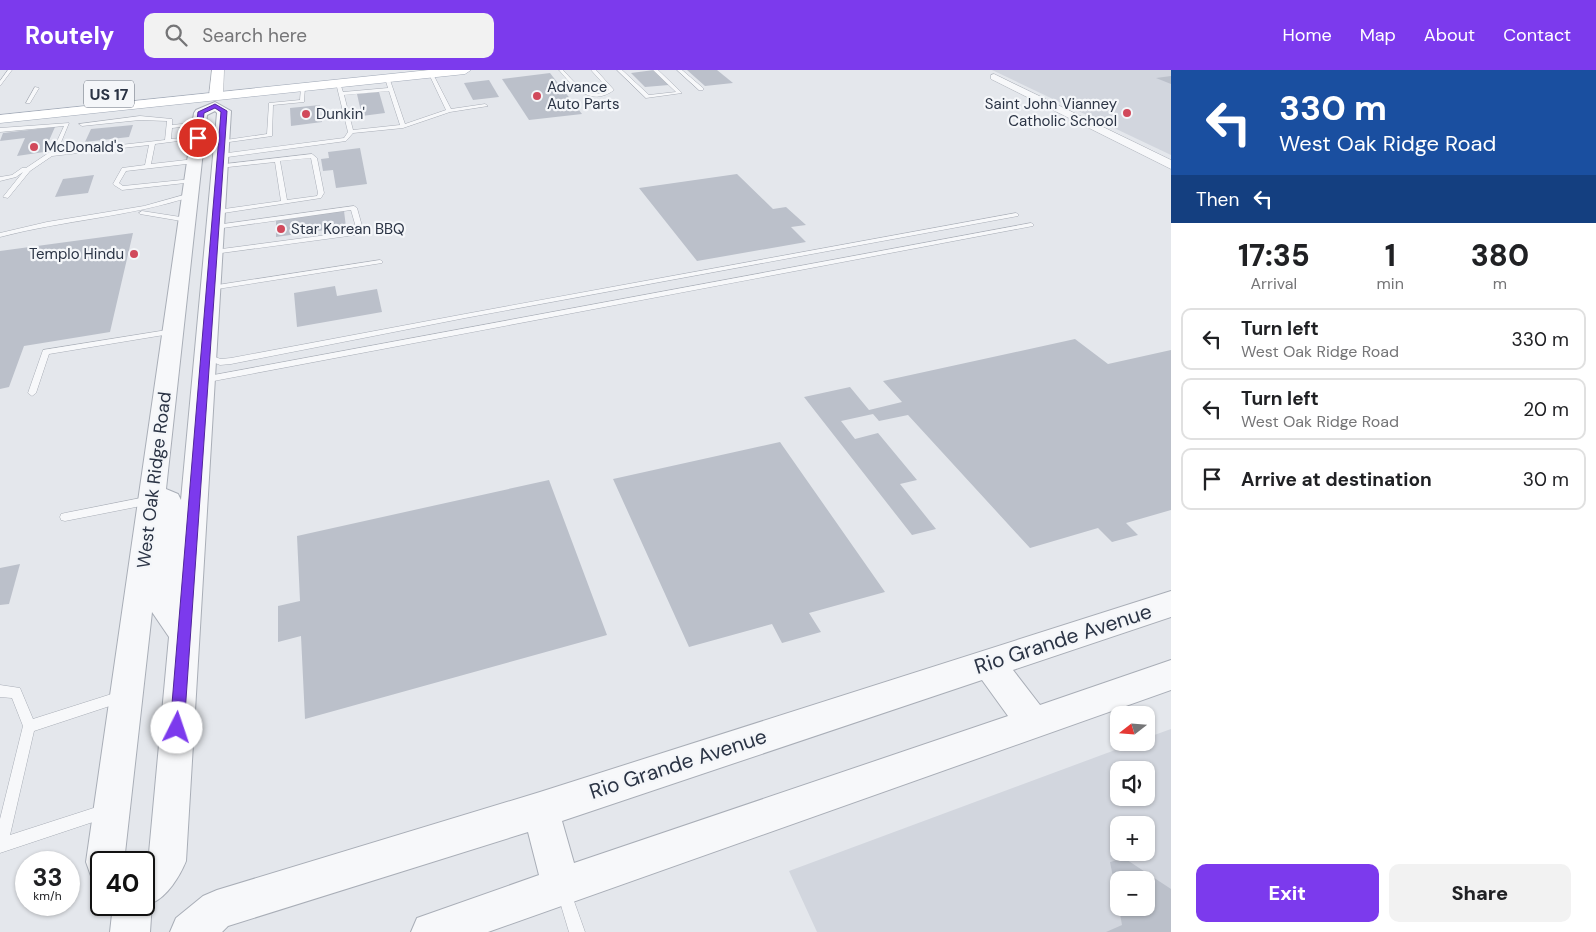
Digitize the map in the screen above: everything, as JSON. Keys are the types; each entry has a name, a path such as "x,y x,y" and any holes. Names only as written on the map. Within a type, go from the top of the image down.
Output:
{"main road":[{"name":"US 17","path":"0,122 58,120 217,89 349,70"},
{"name":"US 17","path":"24,103 217,89 303,87 339,89 465,70"}],"street":[{"path":"994,77 1171,165"},
{"path":"199,131 201,112 217,89"},
{"path":"155,875 167,861 224,111 217,89"},
{"name":"West Oak Ridge Road","path":"106,851 199,131"},
{"path":"181,272 191,285 183,370 185,376 190,380 204,369"},
{"path":"152,500 164,498 169,501 171,508 163,604 184,634"},
{"name":"Rio Grande Avenue","path":"190,932 217,910 540,810 1171,604"},
{"path":"988,663 1034,723"},
{"path":"431,932 1171,675"},
{"path":"540,810 562,886"},
{"path":"130,932 132,916"}],"lane":[{"path":"0,85 10,70"},
{"path":"516,70 526,70"},
{"path":"561,70 583,94 608,93 612,90 593,70"},
{"path":"619,70 648,97 680,93 655,70"},
{"path":"679,70 701,89"},
{"path":"881,70 888,70"},
{"path":"431,74 449,111"},
{"path":"388,83 403,126"},
{"path":"220,154 270,135 271,104 302,101 303,87"},
{"path":"24,103 37,88"},
{"path":"339,89 351,132"},
{"path":"220,154 346,139 351,132 403,126 449,111 485,106"},
{"path":"82,124 140,118 170,120 168,142"},
{"path":"0,186 9,182 14,176 46,154 58,120 67,124 52,154"},
{"path":"170,126 199,131"},
{"path":"3,199 28,170 52,154 168,142 199,131"},
{"path":"148,166 152,143"},
{"path":"216,230 284,202 319,197 321,193 312,156 277,159 220,154"},
{"path":"277,159 284,202"},
{"path":"192,188 122,188 116,184 124,169 195,161"},
{"path":"0,179 14,176"},
{"path":"0,235 46,223 133,212 168,204 192,188"},
{"path":"354,208 361,233 216,230 354,208"},
{"path":"133,212 166,215 187,220"},
{"path":"204,369 220,362 1016,216"},
{"path":"204,369 1031,225"},
{"path":"211,288 380,262"},
{"path":"32,393 46,352 173,332"},
{"path":"65,517 152,500"},
{"path":"0,692 16,692 29,726 0,846"},
{"path":"29,726 127,695"},
{"path":"0,846 112,809"},
{"path":"562,886 577,932"}],"shaded area":[{"name":"Saint John Vianney Catholic School","path":"992,70 1171,70 1171,155"},
{"path":"1171,729 1171,932 817,932 789,871 1112,751 1155,751 1155,735"}],"building":[{"path":"654,70 669,85 645,87 631,73"},
{"path":"687,70 717,70 733,83 705,86"},
{"path":"550,73 582,114 529,120 502,79"},
{"path":"1171,76 1171,84 1156,78"},
{"path":"489,80 499,97 473,100 464,83"},
{"path":"379,92 385,113 362,116 357,94"},
{"path":"320,105 322,122 291,126 290,108"},
{"path":"133,125 129,137 85,142 91,129"},
{"name":"McDonald's","path":"55,127 44,152 17,156 25,138 0,141 3,133"},
{"path":"360,148 367,184 336,188 333,170 323,171 321,159 329,158 328,152"},
{"path":"737,174 773,209 786,207 806,225 791,227 806,242 697,261 639,188"},
{"path":"94,175 88,193 55,197 63,179"},
{"path":"344,211 346,227 276,237 276,220"},
{"path":"133,233 110,332 24,346 9,387 0,389 0,251"},
{"path":"335,286 337,296 377,289 382,312 297,327 294,293"},
{"path":"1075,339 1108,364 1171,350 1171,510 1126,523 1138,535 1112,542 1098,528 1030,548 908,415 879,421 873,414 841,421 855,439 878,433 917,480 900,484 936,529 912,535 804,397 850,387 869,410 902,402 883,381"},
{"path":"780,442 885,592 809,613 821,632 782,643 772,624 689,647 613,479"},
{"path":"549,480 607,635 305,719 301,636 278,642 278,606 300,601 297,536"},
{"path":"20,564 9,604 0,605 0,568"},
{"path":"1129,861 1144,871 1112,871 1110,862"},
{"path":"1155,878 1171,889 1171,932 1106,932 1122,925 1120,916 1155,916"}],"place":[{"name":"Advance Auto Parts","path":"537,96"},
{"name":"Saint John Vianney Catholic School","path":"1127,113"},
{"name":"Dunkin'","path":"306,114"},
{"name":"McDonald's","path":"34,147"},
{"name":"Star Korean BBQ","path":"281,229"},
{"name":"Templo Hindu","path":"134,254"}],"route":[{"path":"177,728 224,111 215,106 201,112 198,138"}]}
